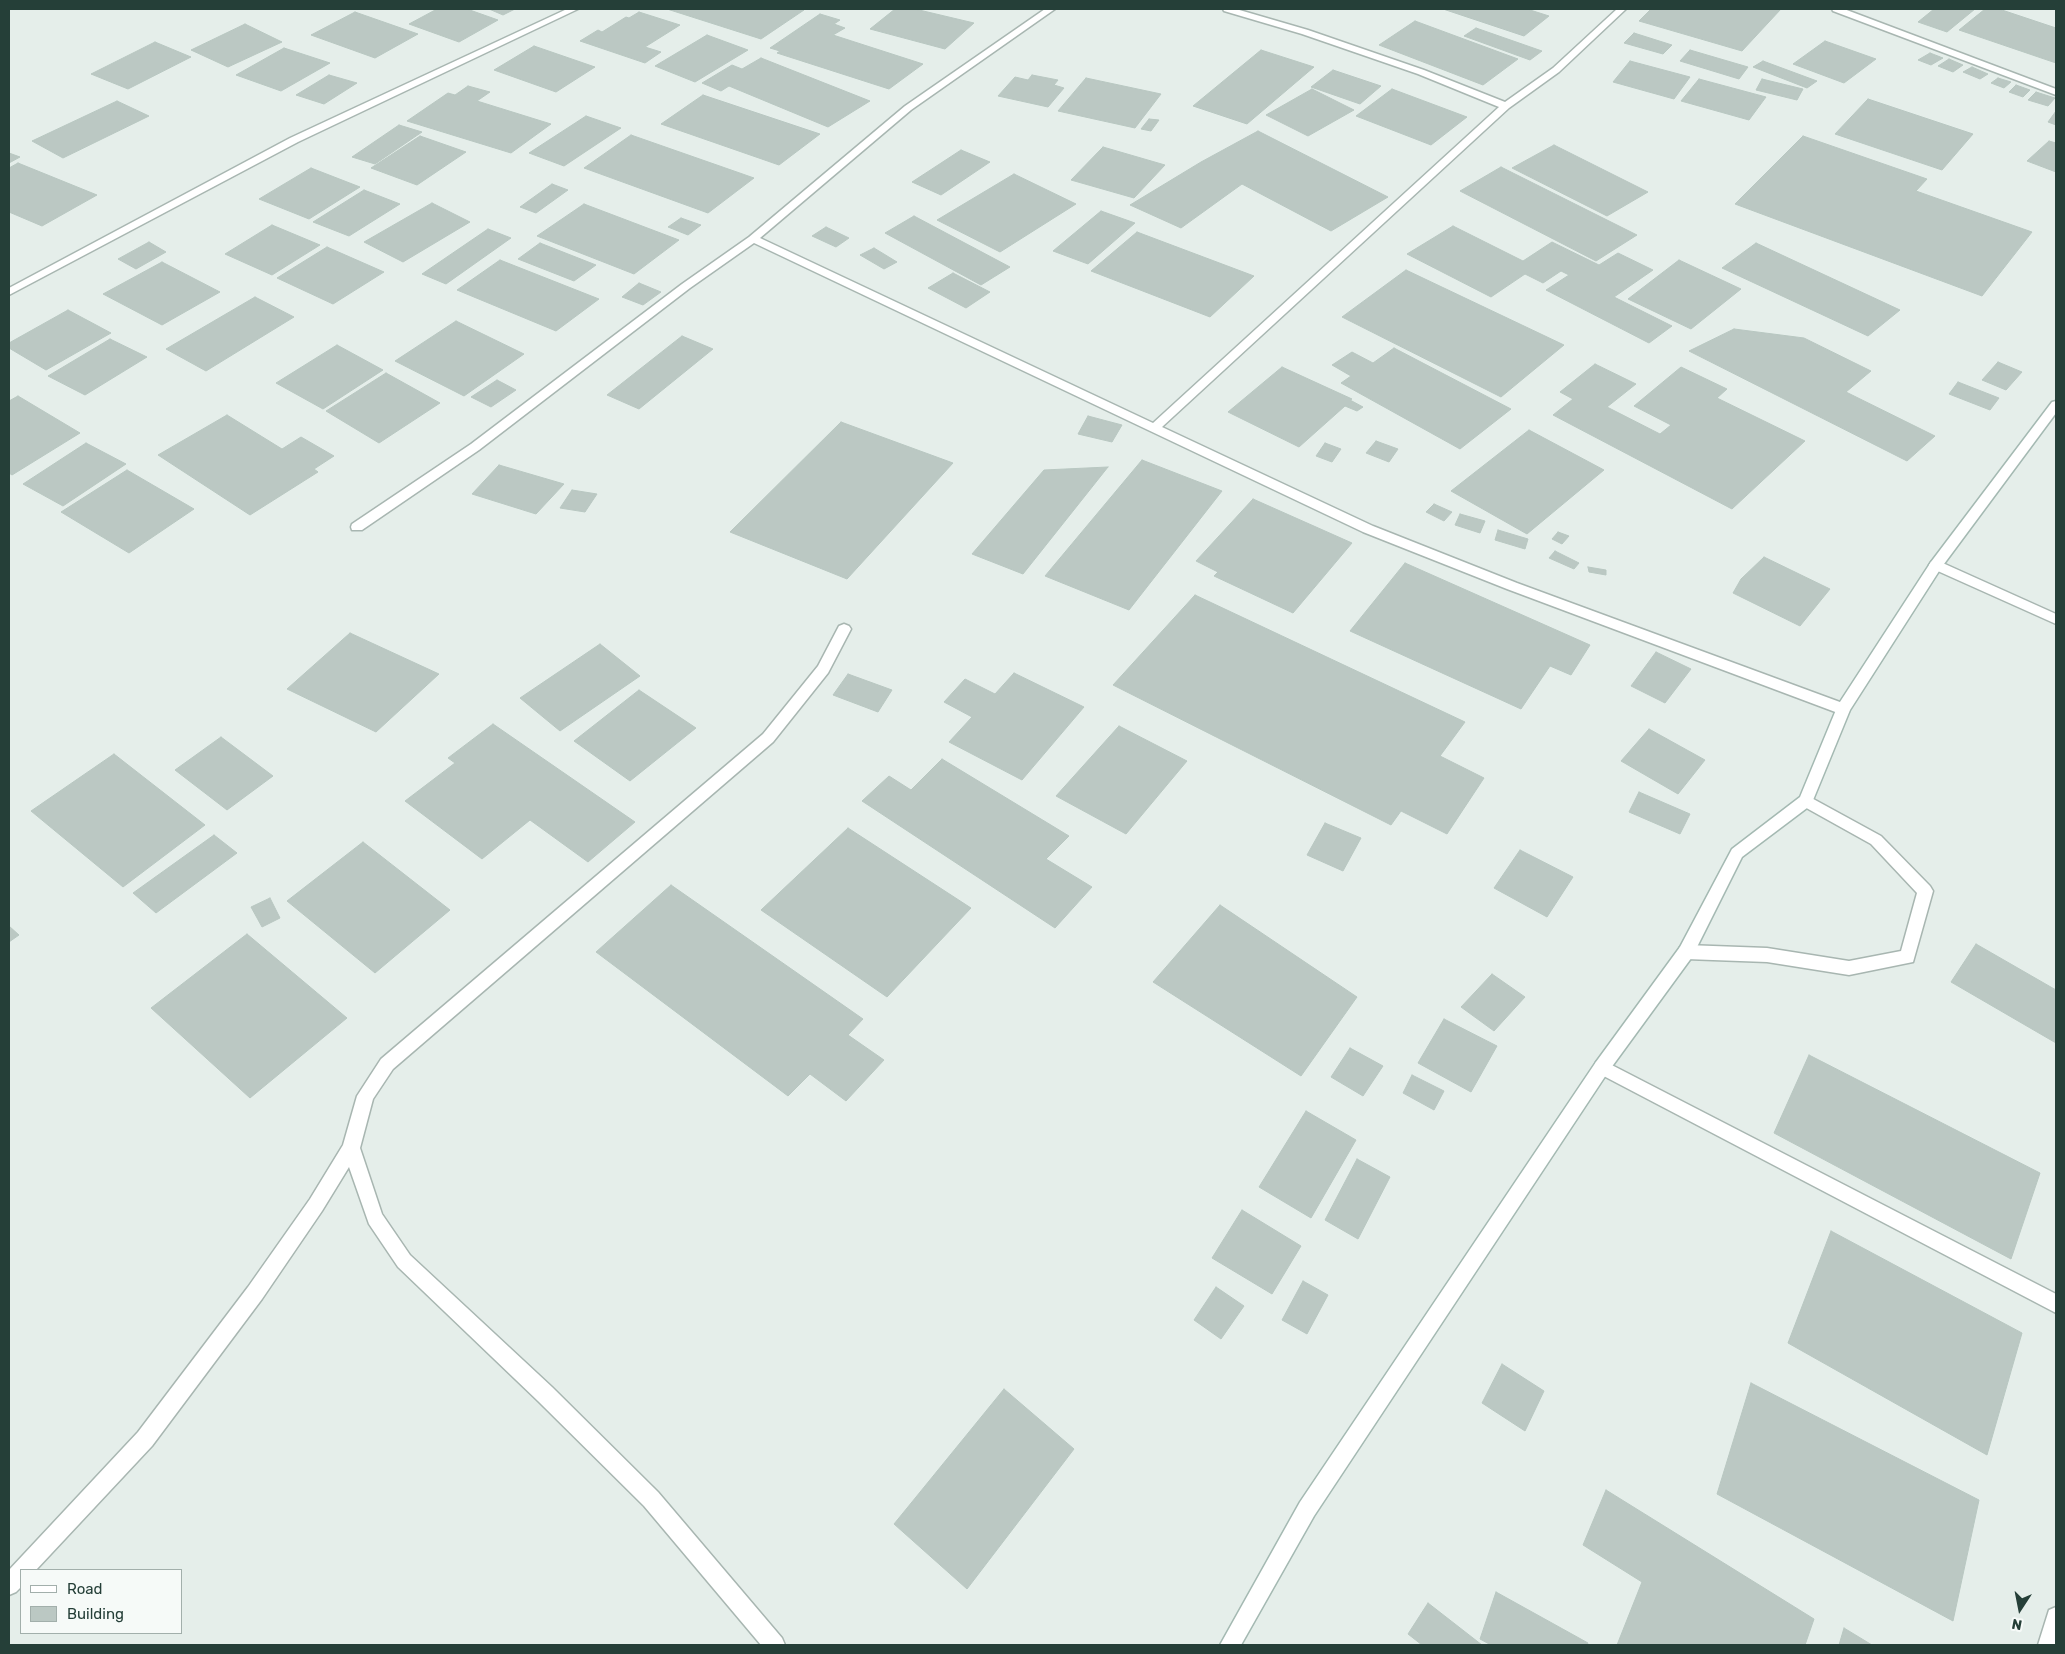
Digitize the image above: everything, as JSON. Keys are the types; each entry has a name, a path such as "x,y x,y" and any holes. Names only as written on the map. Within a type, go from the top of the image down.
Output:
{"street":[{"path":"9,292 294,140 574,9"},
{"path":"357,527 475,447 686,286 753,239 908,108 1051,9"},
{"path":"1227,9 1305,32 1506,106"},
{"path":"1154,428 1506,106 1556,70 1622,9"},
{"path":"1836,9 2056,92"},
{"path":"753,239 1368,529 1512,586 1844,709"},
{"path":"1230,1645 1307,1509 1602,1067 1686,952 1737,854 1806,801 1844,709 1936,566 2056,405"},
{"path":"1936,566 2056,619"},
{"path":"24,1569 145,1438 255,1293 316,1205 351,1148 365,1096 387,1064 768,738 823,669 844,629"},
{"path":"1686,952 1767,955 1849,968 1907,957 1925,891 1876,840 1806,801"},
{"path":"1602,1067 2056,1304"},
{"path":"351,1148 375,1218 404,1261 545,1394 651,1499 774,1645"},
{"path":"9,1585 20,1573"},
{"path":"2048,1645 2056,1618"}],"building":[{"path":"437,9 467,9 498,20 459,42 409,24"},
{"path":"489,9 515,9 503,15"},
{"path":"667,9 800,9 804,10 761,39"},
{"path":"895,9 915,9 974,23 945,49 870,29"},
{"path":"1443,9 1527,9 1549,16 1524,36"},
{"path":"1651,9 1781,9 1742,51 1639,21"},
{"path":"1934,9 1975,9 1947,32 1918,22"},
{"path":"1985,9 1999,9 2056,28 2056,63 1959,30"},
{"path":"355,12 418,34 375,58 311,35"},
{"path":"639,12 680,25 645,47 661,52 645,63 580,41 598,30 602,32 626,17 629,18"},
{"path":"820,14 840,20 834,24 845,28 833,35 923,64 889,89 777,53 780,51 770,48"},
{"path":"1415,21 1518,59 1483,85 1379,45"},
{"path":"245,24 282,42 228,67 191,50"},
{"path":"1476,28 1542,51 1530,60 1464,36"},
{"path":"1634,33 1672,45 1663,54 1624,43"},
{"path":"707,35 748,50 695,82 655,66"},
{"path":"1825,41 1876,59 1844,83 1793,64"},
{"path":"155,42 191,57 128,89 91,74"},
{"path":"534,46 595,67 556,92 494,70"},
{"path":"284,48 330,63 281,91 236,75"},
{"path":"1261,50 1314,67 1247,124 1193,106"},
{"path":"1690,50 1748,67 1739,79 1680,61"},
{"path":"1930,53 1943,58 1931,65 1918,60"},
{"path":"761,58 870,101 828,127 729,86 721,91 702,83 732,65 742,69"},
{"path":"1949,59 1963,65 1953,72 1938,66"},
{"path":"1630,61 1690,77 1674,99 1613,82"},
{"path":"1763,61 1817,81 1807,88 1753,67"},
{"path":"1972,67 1988,74 1980,79 1963,72"},
{"path":"1333,70 1381,86 1360,104 1311,87"},
{"path":"329,75 357,83 324,104 296,95"},
{"path":"1032,75 1058,80 1054,85 1064,88 1048,107 998,96 1015,77 1028,80"},
{"path":"1086,78 1161,94 1135,128 1058,111"},
{"path":"1998,78 2011,82 2004,88 1991,83"},
{"path":"1699,79 1766,97 1749,120 1681,101"},
{"path":"1762,79 1803,89 1797,100 1756,90"},
{"path":"2016,85 2030,90 2023,97 2009,92"},
{"path":"468,86 490,92 477,101 551,124 511,153 407,121 448,93 455,95"},
{"path":"1312,89 1354,110 1308,136 1266,115"},
{"path":"1392,89 1467,117 1431,145 1356,116"},
{"path":"2036,92 2055,98 2048,106 2028,100"},
{"path":"703,95 820,134 779,165 661,124"},
{"path":"1868,99 1973,134 1942,170 1835,134"},
{"path":"117,101 149,116 63,158 32,141"},
{"path":"2056,111 2056,125 2048,122"},
{"path":"586,116 621,128 564,166 529,153"},
{"path":"1149,119 1159,120 1151,131 1141,129"},
{"path":"399,125 422,132 375,164 352,157"},
{"path":"1258,131 1388,197 1331,231 1242,184 1181,228 1130,205 1201,162"},
{"path":"631,135 754,178 708,213 584,168"},
{"path":"420,136 466,152 417,185 371,168"},
{"path":"1803,136 1927,179 1916,191 2032,232 1982,296 1735,204"},
{"path":"2049,141 2056,143 2056,172 2027,161"},
{"path":"1554,145 1648,192 1607,216 1512,168"},
{"path":"1103,147 1165,165 1134,198 1071,180"},
{"path":"961,150 990,162 941,195 912,182"},
{"path":"9,153 20,157 9,163"},
{"path":"18,163 97,195 42,226 9,212 9,168"},
{"path":"1501,167 1637,235 1596,261 1460,191"},
{"path":"311,168 360,187 309,219 259,199"},
{"path":"1014,174 1076,204 1000,252 937,220"},
{"path":"552,184 568,190 536,213 520,207"},
{"path":"364,190 400,204 349,236 313,222"},
{"path":"432,203 470,222 403,262 364,242"},
{"path":"584,204 679,240 634,274 537,236"},
{"path":"1101,211 1135,223 1088,264 1053,251"},
{"path":"914,216 1010,267 981,285 885,233"},
{"path":"681,218 701,225 688,235 668,227"},
{"path":"272,225 320,245 272,275 225,254"},
{"path":"1453,226 1523,261 1552,242 1599,265 1618,253 1653,270 1614,297 1672,326 1649,343 1546,290 1569,275 1561,271 1543,283 1525,274 1491,297 1407,254"},
{"path":"826,227 849,238 836,247 812,236"},
{"path":"488,229 511,238 446,284 422,274"},
{"path":"1137,232 1254,276 1210,317 1091,271"},
{"path":"149,242 166,252 136,269 118,259"},
{"path":"540,243 596,265 574,281 518,259"},
{"path":"1756,243 1900,310 1868,336 1722,268"},
{"path":"327,247 384,272 333,304 277,278"},
{"path":"874,248 897,262 884,269 860,255"},
{"path":"500,260 599,299 556,331 457,290"},
{"path":"1679,260 1741,289 1691,329 1628,299"},
{"path":"162,262 220,292 162,325 103,294"},
{"path":"1406,270 1564,345 1501,397 1342,317"},
{"path":"953,273 990,292 966,308 928,288"},
{"path":"639,283 661,292 643,305 622,297"},
{"path":"255,297 294,317 206,371 166,349"},
{"path":"68,310 111,333 46,370 9,348 9,343"},
{"path":"456,321 524,354 464,396 395,361"},
{"path":"1734,329 1804,338 1871,371 1846,392 1935,436 1907,461 1689,351"},
{"path":"682,336 713,349 639,409 607,395"},
{"path":"110,339 147,357 85,395 48,376"},
{"path":"337,345 383,370 323,409 276,383"},
{"path":"1394,348 1511,409 1460,449 1341,383 1351,376 1332,365 1352,352 1373,363"},
{"path":"1998,362 2022,372 2006,390 1982,380"},
{"path":"1595,364 1636,384 1607,407 1660,434 1671,425 1634,406 1681,367 1727,389 1717,398 1805,441 1732,509 1553,415 1573,399 1560,392"},
{"path":"1282,367 1352,399 1350,400 1363,407 1357,411 1345,406 1299,447 1228,412"},
{"path":"386,373 440,403 379,443 326,411"},
{"path":"497,380 516,390 491,407 471,397"},
{"path":"1958,382 1999,398 1990,410 1949,394"},
{"path":"18,396 80,433 12,475 9,473 9,401"},
{"path":"227,415 282,449 301,437 334,456 314,469 318,472 250,515 158,455"},
{"path":"1088,416 1122,425 1112,442 1078,434"},
{"path":"841,422 953,463 847,579 730,532"},
{"path":"1529,430 1604,470 1527,534 1451,491"},
{"path":"1376,441 1398,449 1389,462 1366,453"},
{"path":"86,443 126,464 63,506 23,484"},
{"path":"1325,443 1341,449 1332,462 1316,456"},
{"path":"1142,460 1222,491 1129,610 1045,576"},
{"path":"499,465 564,484 536,514 472,494"},
{"path":"1108,467 1023,574 972,554 1044,470"},
{"path":"127,470 194,509 129,553 61,512"},
{"path":"572,490 597,494 585,512 560,508"},
{"path":"1253,499 1352,543 1293,613 1214,576 1218,572 1196,561"},
{"path":"1434,504 1452,512 1444,521 1426,512"},
{"path":"1460,514 1485,521 1480,533 1455,525"},
{"path":"1498,530 1528,539 1525,549 1495,540"},
{"path":"1558,532 1569,536 1562,544 1552,539"},
{"path":"1555,551 1579,563 1574,569 1549,558"},
{"path":"1764,557 1830,589 1800,626 1733,593 1741,579"},
{"path":"1405,563 1590,645 1571,675 1550,666 1521,709 1350,631"},
{"path":"1588,567 1606,570 1606,575 1589,572"},
{"path":"1195,595 1465,722 1440,756 1484,778 1447,834 1401,811 1391,825 1113,685"},
{"path":"350,633 439,674 376,732 287,689"},
{"path":"600,644 640,676 560,731 520,698"},
{"path":"1656,652 1691,669 1665,703 1631,686"},
{"path":"1014,673 1084,707 1022,780 949,742 972,717 944,702 965,679 995,694"},
{"path":"848,674 892,690 878,712 833,695"},
{"path":"639,690 696,728 630,781 574,741"},
{"path":"493,724 635,822 588,862 530,820 482,859 405,801 455,763 448,758"},
{"path":"1119,726 1187,761 1126,834 1056,796"},
{"path":"1649,729 1705,760 1678,794 1621,761"},
{"path":"221,737 273,776 227,810 175,770"},
{"path":"114,754 205,825 123,887 31,811"},
{"path":"942,759 1069,836 1046,859 1092,887 1055,928 862,801 889,776 911,790"},
{"path":"1639,792 1690,814 1680,834 1629,812"},
{"path":"1325,823 1361,838 1343,871 1307,855"},
{"path":"848,828 971,908 887,997 761,910"},
{"path":"214,835 237,853 156,913 133,893"},
{"path":"363,842 450,910 375,973 287,901"},
{"path":"1520,850 1573,877 1547,917 1494,888"},
{"path":"671,885 863,1019 848,1035 884,1060 846,1101 810,1074 788,1096 596,952"},
{"path":"270,898 280,918 262,927 251,907"},
{"path":"1220,905 1357,997 1301,1076 1153,982"},
{"path":"9,926 19,935 9,942"},
{"path":"247,934 347,1018 250,1098 151,1008"},
{"path":"1976,944 2056,990 2056,1043 1951,982"},
{"path":"1492,974 1525,997 1494,1031 1461,1007"},
{"path":"1444,1019 1497,1046 1471,1092 1418,1063"},
{"path":"1350,1048 1383,1066 1363,1096 1331,1077"},
{"path":"1809,1055 2040,1173 2011,1259 1774,1133"},
{"path":"1412,1075 1444,1091 1434,1110 1403,1093"},
{"path":"1306,1111 1356,1140 1311,1218 1259,1187"},
{"path":"1357,1159 1390,1177 1358,1239 1325,1220"},
{"path":"1242,1210 1301,1246 1272,1294 1212,1258"},
{"path":"1831,1231 2022,1333 1987,1455 1788,1343"},
{"path":"1303,1281 1328,1295 1307,1334 1282,1320"},
{"path":"1216,1287 1244,1306 1221,1339 1194,1320"},
{"path":"1502,1364 1544,1391 1525,1431 1482,1403"},
{"path":"1751,1383 1979,1500 1953,1621 1717,1494"},
{"path":"1004,1389 1074,1449 967,1589 894,1524"},
{"path":"1606,1490 1814,1619 1805,1645 1617,1645 1642,1582 1583,1545"},
{"path":"1496,1592 1588,1643 1587,1645 1491,1645 1480,1639"},
{"path":"1428,1603 1482,1645 1422,1645 1408,1634"},
{"path":"1844,1628 1872,1645 1839,1645"}]}
